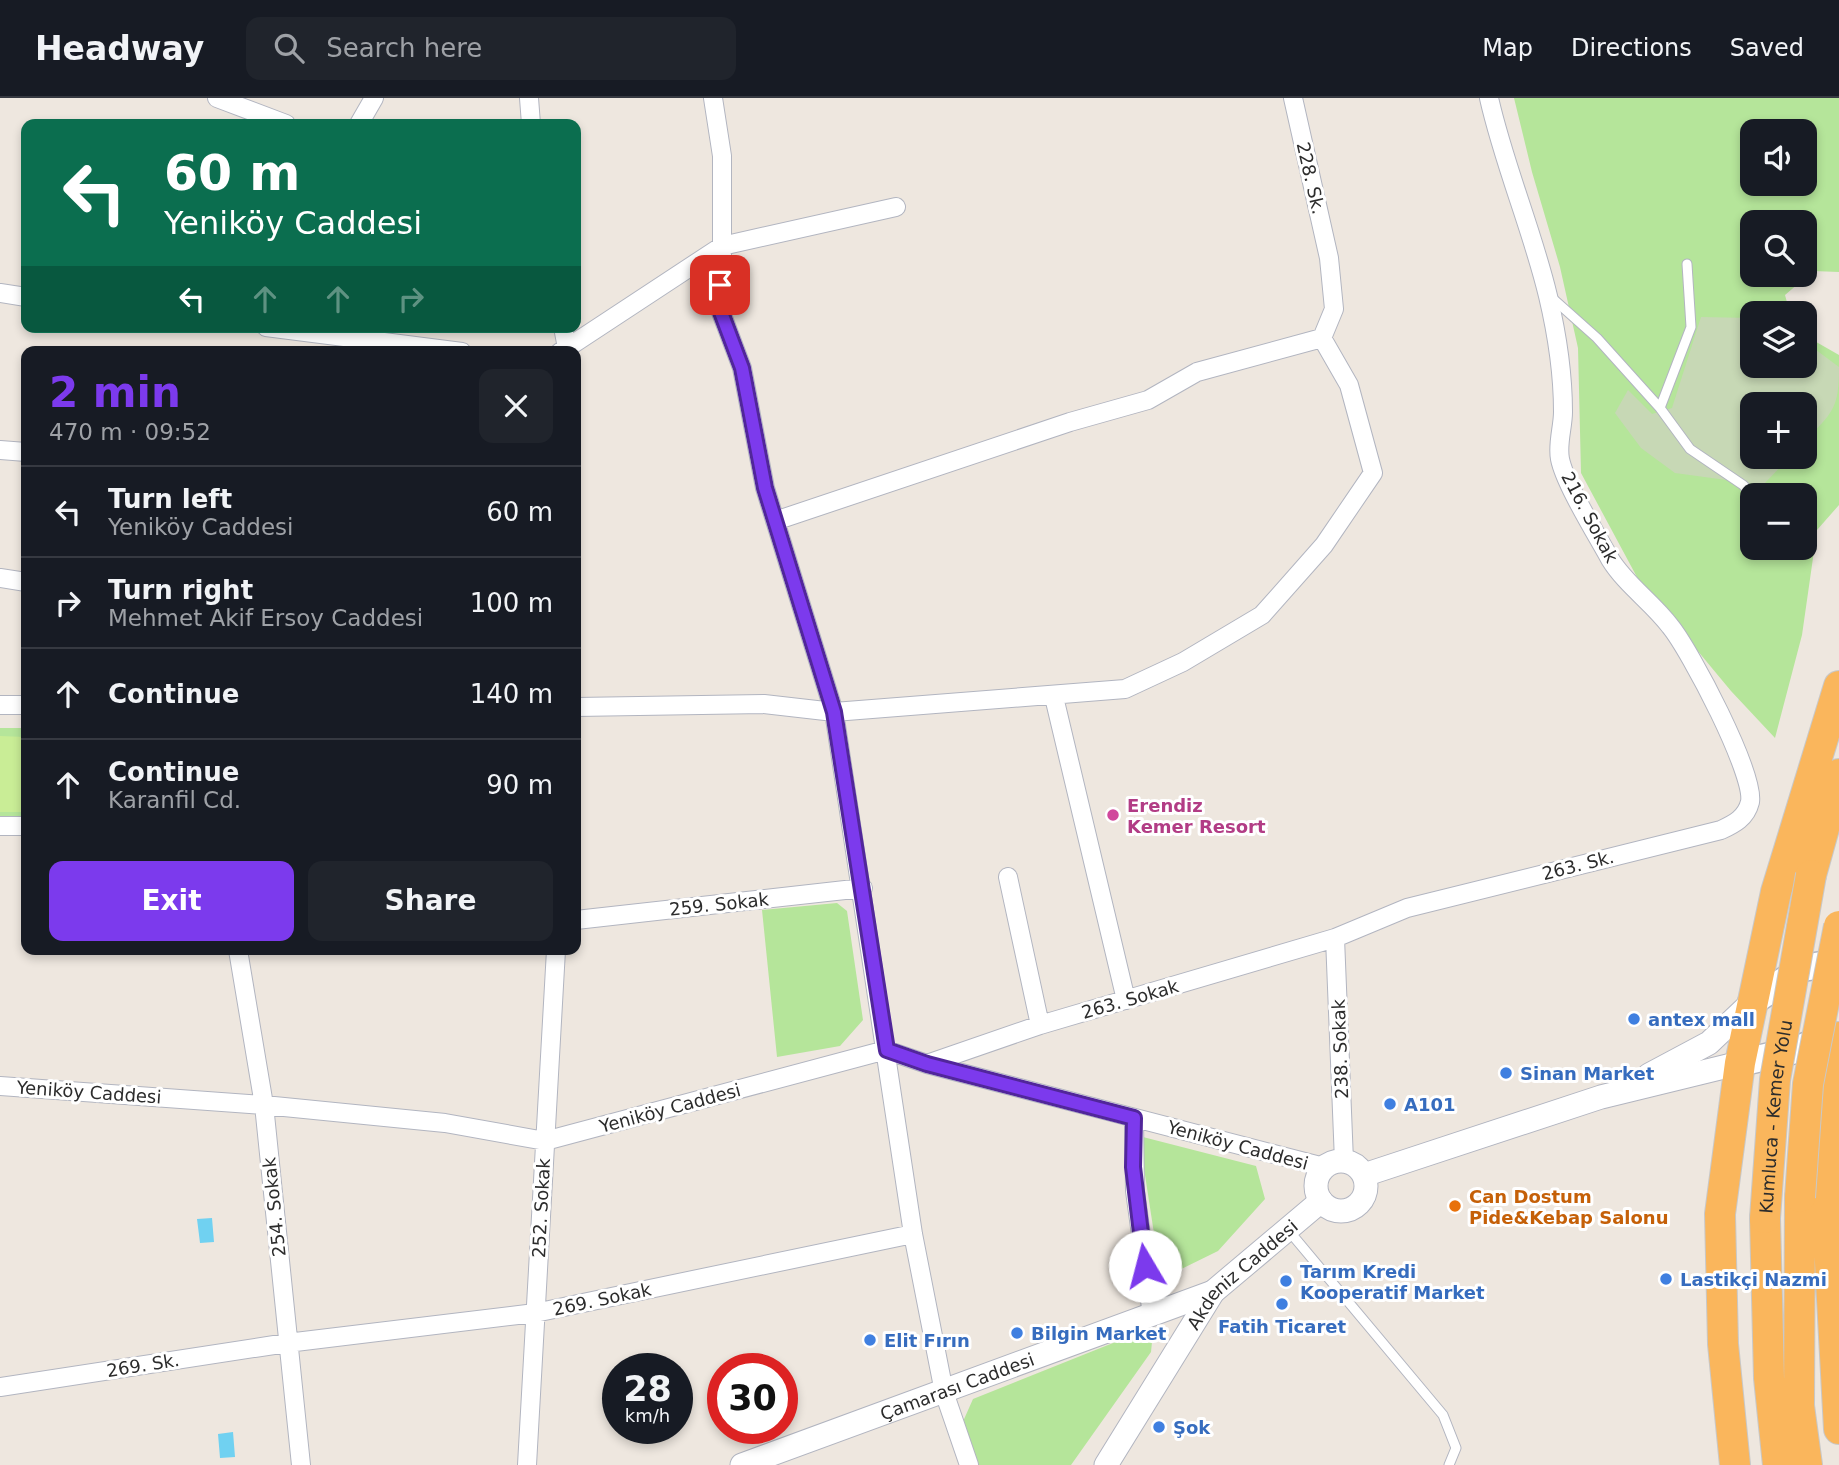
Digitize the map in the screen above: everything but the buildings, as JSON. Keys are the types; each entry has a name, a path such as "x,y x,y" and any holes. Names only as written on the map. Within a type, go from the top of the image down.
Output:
{"highway":[{"path":"1735,1465 1723,1344 1720,1214 1740,1063 1776,892 1839,686"},
{"name":"Kumluca - Kemer Yolu","path":"1777,1465 1769,1378 1765,1218 1775,1080 1811,875 1839,774"},
{"name":"Kumluca - Kemer Yolu","path":"1807,1465 1799,1405 1800,1197 1808,1084 1839,926"},
{"path":"1839,1037 1826,1188 1839,1429"}],"main road":[{"path":"1751,1003 1803,968 1839,962"},
{"path":"1740,1063 1796,1049 1839,1032"}],"street":[{"path":"217,98 273,119"},
{"path":"362,119 374,98"},
{"path":"529,98 531,119"},
{"path":"713,98 722,156 719,307 742,368 765,488 834,712 914,1234 944,1392 969,1465"},
{"name":"228. Sk.","path":"1293,98 1329,258 1334,309 1322,338"},
{"name":"216. Sokak","path":"1489,98 1548,295 1560,369 1563,414 1560,460 1624,578 1669,623 1683,643 1733,740"},
{"path":"570,346 722,246 896,207"},
{"path":"0,293 21,296"},
{"path":"301,333 405,346"},
{"path":"581,707 764,704 834,712 1055,697 1125,689 1183,662 1262,615 1324,545 1373,473 1349,385 1322,338 1197,372 1148,400 1070,422 775,521"},
{"path":"0,450 21,452"},
{"path":"0,578 21,581"},
{"path":"1055,697 1126,1000"},
{"path":"0,705 21,705"},
{"name":"263. Sk.","path":"1335,938 1407,908 1734,824 1749,805 1751,790 1733,740"},
{"path":"0,826 21,826"},
{"path":"1007,877 1040,1025"},
{"name":"259. Sokak","path":"581,919 863,888"},
{"name":"263. Sokak","path":"927,1064 1040,1025 1335,938"},
{"name":"238. Sokak","path":"1334,1164 1335,938"},
{"name":"254. Sokak","path":"239,955 264,1105 301,1465"},
{"name":"252. Sokak","path":"527,1465 556,955"},
{"path":"1601,1097 1709,1043 1751,1003"},
{"name":"Yeniköy Caddesi","path":"0,1086 264,1105 445,1123 545,1141 887,1050 927,1064 1134,1118 1334,1164"},
{"path":"1364,1175 1601,1097 1740,1063"},
{"path":"1134,1118 1135,1191 1152,1315"},
{"path":"1334,1164 1359,1168 1364,1175 1367,1186 1363,1198 1355,1207 1343,1211 1331,1209 1321,1201 1316,1190 1317,1178 1334,1164"},
{"name":"Akdeniz Caddesi","path":"1106,1465 1213,1293 1321,1201"},
{"name":"269. Sokak","path":"287,1343 535,1313 914,1234"},
{"name":"Çamarası Caddesi","path":"742,1465 776,1460 944,1392 1213,1293"},
{"name":"269. Sk.","path":"0,1387 287,1343"}],"lane":[{"path":"1660,408 1690,327 1687,264"},
{"path":"1548,295 1597,338 1660,408 1689,449 1740,483"},
{"path":"1288,1229 1443,1415 1456,1448 1449,1465"}],"green space":[{"path":"1514,98 1839,98 1839,272 1817,271 1817,210 1740,210 1740,287 1794,287 1785,295 1787,301 1740,301 1740,378 1817,378 1817,342 1839,355 1839,505 1817,530 1817,483 1740,483 1740,560 1813,560 1802,635 1775,738 1731,691 1638,579 1581,473 1578,348 1560,267"},
{"path":"1701,317 1740,318 1740,378 1817,378 1817,351 1839,367 1836,401 1817,429 1817,392 1740,392 1740,469 1778,469 1765,483 1675,473 1641,448 1615,413 1628,390 1652,414 1672,408"},
{"path":"0,728 21,728 21,819 0,819"},
{"path":"0,736 21,737 21,812 0,812"},
{"path":"837,903 847,911 863,1020 840,1046 777,1057 762,910"},
{"path":"1139,1136 1256,1166 1265,1199 1218,1251 1161,1279"},
{"path":"1140,1334 1152,1342 1151,1352 1071,1465 974,1465 961,1426 973,1399"}],"water":[{"path":"212,1218 214,1242 200,1243 197,1219"},
{"path":"233,1432 235,1457 220,1458 218,1434"}],"place":[{"name":"Erendiz Kemer Resort","path":"1113,815"},
{"name":"antex mall","path":"1634,1019"},
{"name":"Sinan Market","path":"1506,1073"},
{"name":"A101","path":"1390,1104"},
{"name":"Can Dostum Pide&Kebap Salonu","path":"1455,1206"},
{"name":"Lastikçi Nazmi","path":"1666,1279"},
{"name":"Tarım Kredi Kooperatif Market","path":"1286,1281"},
{"name":"Fatih Ticaret","path":"1282,1304"},
{"name":"Bilgin Market","path":"1017,1333"},
{"name":"Elit Fırın","path":"870,1340"},
{"name":"Şok","path":"1159,1427"}],"route":[{"path":"720,285 719,307 742,368 765,488 834,712 887,1050 927,1064 1134,1118 1133,1167 1145,1266"}]}
